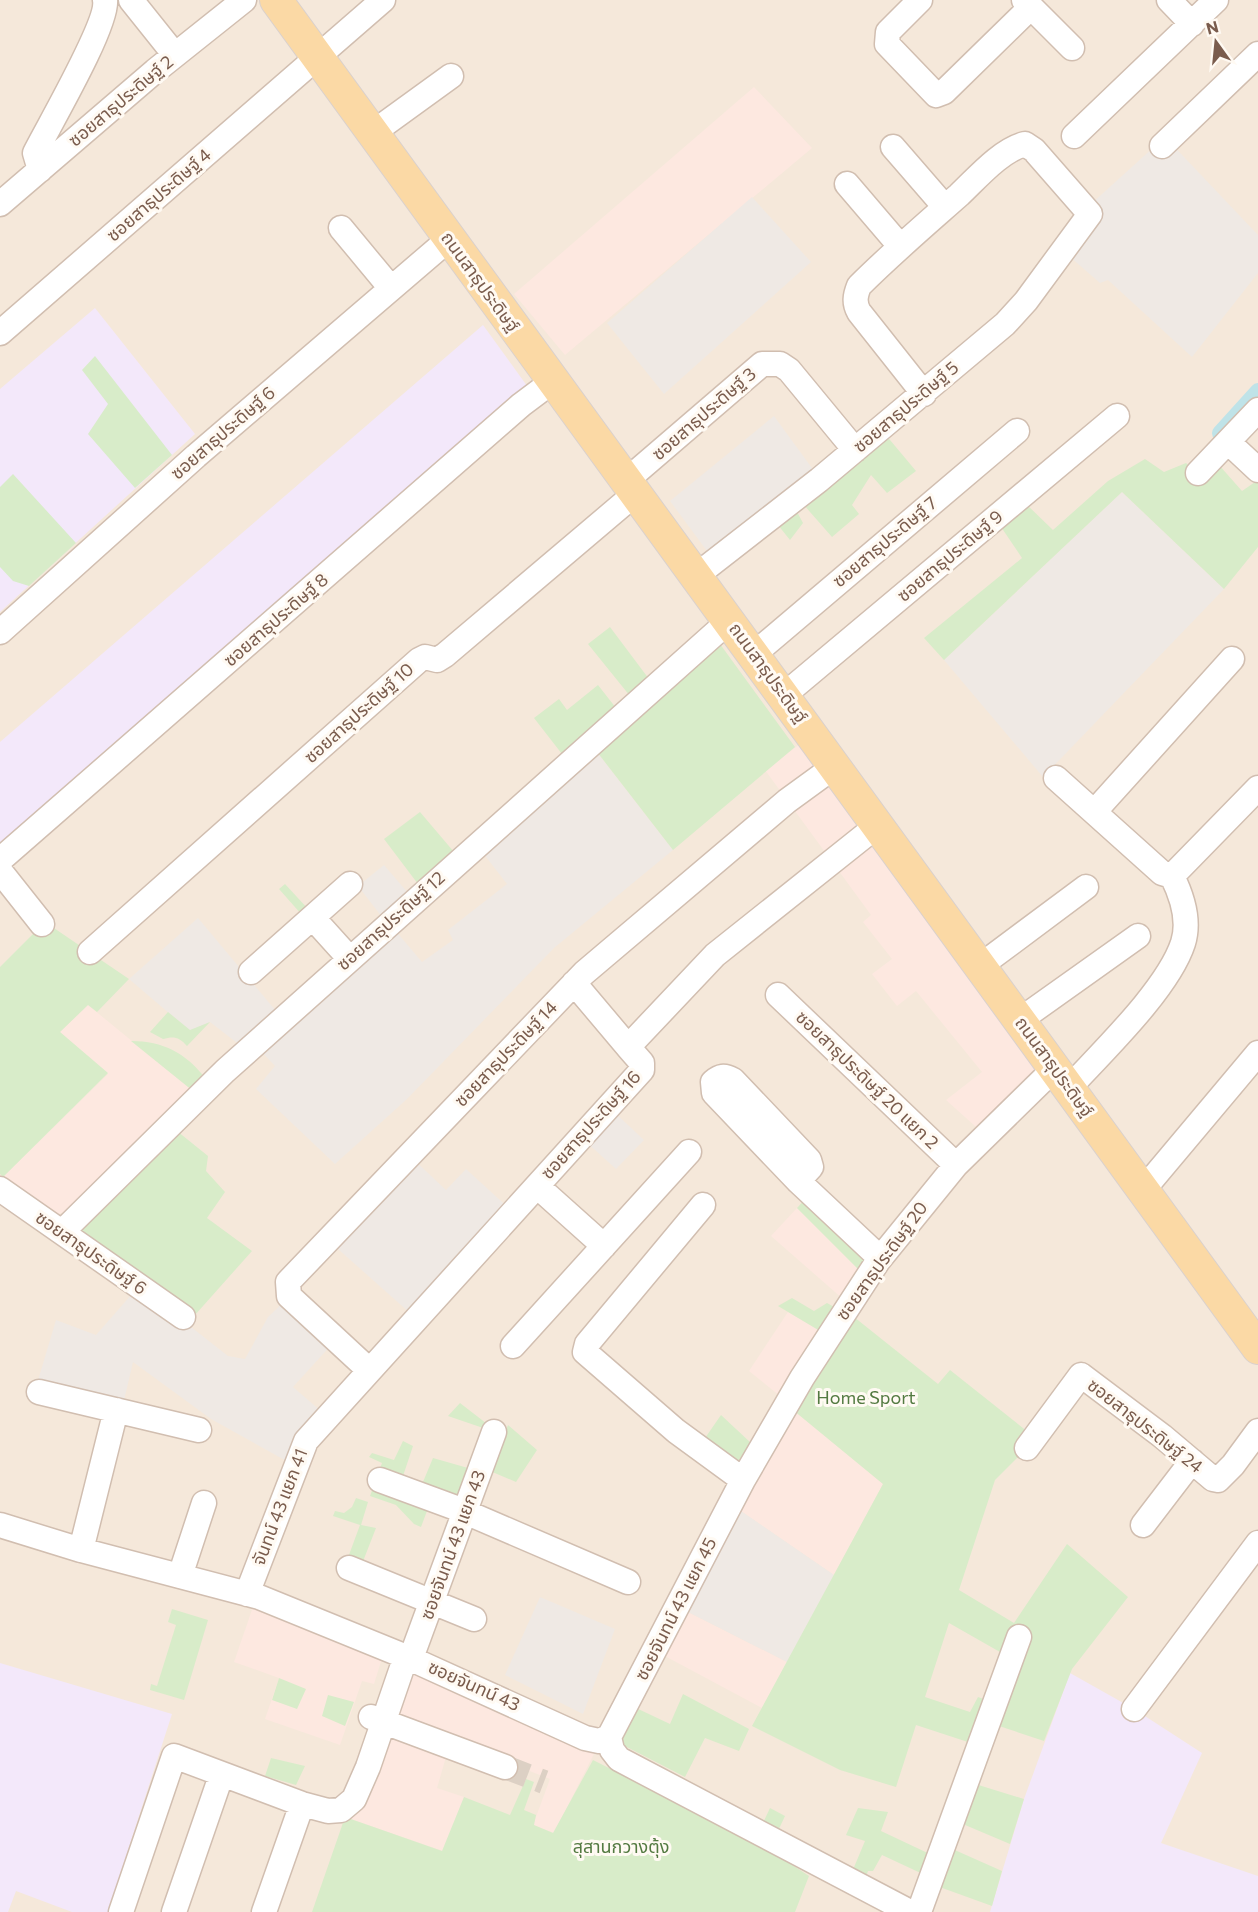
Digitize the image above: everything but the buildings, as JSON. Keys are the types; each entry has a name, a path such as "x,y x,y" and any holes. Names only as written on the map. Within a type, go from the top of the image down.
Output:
{"main road":[{"name":"ถนนสาธุประดิษฐ์","path":"276,0 371,134 730,620 1258,1348"}],"street":[{"path":"40,170 34,153 95,36 106,6 105,0"},
{"path":"131,0 175,55"},
{"name":"ซอยสาธุประดิษฐ์ 2","path":"0,204 175,55 244,0"},
{"name":"ซอยสาธุประดิษฐ์ 4","path":"0,333 383,0"},
{"path":"920,0 888,32 886,39 887,44 936,95 944,92 1027,4 1072,48"},
{"path":"1169,0 1192,24"},
{"path":"1074,136 1216,0"},
{"path":"1162,146 1258,54"},
{"path":"371,134 451,76"},
{"name":"ซอยสาธุประดิษฐ์ 5","path":"697,575 924,394 1015,315 1090,214 1034,150 1025,144 1018,146 988,168 945,207"},
{"path":"893,147 945,207 859,286 856,306 924,394"},
{"path":"847,184 900,246"},
{"path":"341,228 390,287"},
{"name":"ซอยสาธุประดิษฐ์ 6","path":"0,632 390,287 449,239"},
{"name":"ซอยสาธุประดิษฐ์ 3","path":"631,487 762,364 770,362 789,370 855,450"},
{"name":"ซอยสาธุประดิษฐ์ 8","path":"0,860 521,405 553,381"},
{"path":"1198,473 1258,410"},
{"name":"ซอยสาธุประดิษฐ์ 9","path":"784,695 1117,416"},
{"name":"ซอยสาธุประดิษฐ์ 7","path":"754,654 1017,431"},
{"path":"1228,442 1258,470"},
{"name":"ซอยสาธุประดิษฐ์ 10","path":"90,952 419,660 425,657 437,660 445,655 631,487"},
{"name":"ซอยสาธุประดิษฐ์ 12","path":"62,1232 216,1079 730,620"},
{"path":"1095,811 1232,659"},
{"name":"ซอยสาธุประดิษฐ์ 14","path":"369,1370 290,1296 288,1282 574,983 672,896 787,801 835,766"},
{"path":"1056,778 1162,873 1172,876 1258,788"},
{"name":"ซอยสาธุประดิษฐ์ 16","path":"369,1370 642,1070 642,1063 628,1047 717,954 878,825"},
{"path":"0,871 42,924"},
{"name":"ซอยสาธุประดิษฐ์ 20","path":"743,1480 802,1378 880,1258 956,1165 1062,1078 1157,989 1183,943 1186,922 1184,908 1172,876"},
{"path":"251,972 350,884"},
{"path":"980,966 1086,887"},
{"path":"313,918 350,959"},
{"path":"1020,1020 1138,936"},
{"path":"574,983 628,1047"},
{"name":"ซอยสาธุประดิษฐ์ 20 แยก 2","path":"778,995 956,1165"},
{"path":"1143,1190 1258,1053"},
{"path":"513,1346 688,1152"},
{"path":"798,1181 880,1258"},
{"path":"537,1186 604,1246"},
{"name":"ซอยสาธุประดิษฐ์ 6","path":"0,1189 183,1317"},
{"path":"703,1205 587,1344 585,1352 676,1431 743,1480"},
{"name":"จันทน์ 43 แยก 41","path":"246,1594 306,1441 369,1370"},
{"name":"ซอยสาธุประดิษฐ์ 24","path":"1028,1448 1081,1375 1162,1436 1205,1474 1218,1480 1233,1465 1258,1431"},
{"path":"39,1392 199,1430"},
{"path":"81,1550 116,1410"},
{"name":"ซอยจันทน์ 43 แยก 43","path":"309,1806 333,1805 341,1798 367,1748 403,1655 432,1603 494,1432"},
{"path":"1143,1525 1192,1461"},
{"path":"380,1480 466,1513 628,1582"},
{"name":"ซอยจันทน์ 43 แยก 45","path":"609,1737 743,1480"},
{"path":"180,1576 204,1503"},
{"name":"ซอยจันทน์ 43","path":"0,1525 81,1550 246,1594 403,1655 585,1738 599,1741 609,1737"},
{"path":"1134,1709 1258,1543"},
{"path":"349,1568 474,1619"},
{"path":"919,1912 1019,1637"},
{"path":"377,1720 506,1767"},
{"path":"609,1737 612,1750 619,1759 898,1909"},
{"path":"121,1912 174,1756 221,1776 309,1806 264,1912"},
{"path":"174,1912 221,1776"}],"shaded area":[{"path":"0,0 1258,0 1258,1912 0,1912"},
{"path":"754,87 812,148 565,355 514,294"},
{"path":"1165,137 1258,235 1258,273 1192,357 1108,280 1100,283 1069,256 1091,204"},
{"path":"752,197 811,262 664,394 607,323"},
{"path":"95,308 195,434 0,612 0,389"},
{"path":"483,325 530,390 0,854 0,742"},
{"path":"774,416 817,475 715,554 707,551 670,501"},
{"path":"1122,492 1224,589 1043,777 944,660"},
{"path":"800,744 1039,1067 985,1135 946,1100 982,1072 916,991 897,1006 872,974 892,959 863,922 871,915 765,770"},
{"path":"594,748 673,850 554,948 407,1099 335,1164 256,1089 275,1066 258,1048 394,929 422,962 453,940 448,930 507,884 483,853"},
{"path":"384,865 408,893 382,917 358,886"},
{"path":"198,918 276,1011 241,1046 210,1022 190,1031 129,979"},
{"path":"88,1005 193,1091 68,1211 58,1214 3,1177 108,1074 60,1032"},
{"path":"612,1110 644,1140 616,1169 584,1140"},
{"path":"411,1157 446,1190 466,1169 512,1211 410,1313 329,1241"},
{"path":"797,1208 860,1271 843,1299 771,1236"},
{"path":"132,1294 186,1323 228,1356 245,1359 268,1317 287,1299 334,1342 293,1387 322,1412 290,1463 211,1419 133,1362 122,1409 36,1387 56,1320 96,1335"},
{"path":"788,1312 820,1331 780,1396 749,1371"},
{"path":"793,1410 883,1484 834,1575 738,1509"},
{"path":"738,1509 834,1575 787,1662 688,1612"},
{"path":"540,1597 615,1629 583,1714 505,1675"},
{"path":"254,1604 383,1655 374,1684 362,1681 340,1745 265,1719 279,1678 234,1662"},
{"path":"688,1612 787,1662 762,1708 663,1655"},
{"path":"414,1660 596,1750 554,1833 533,1825 550,1779 393,1717"},
{"path":"0,1663 172,1714 108,1912 72,1912 16,1891 8,1912 0,1912"},
{"path":"1070,1673 1134,1709 1202,1753 1161,1843 1258,1876 1258,1912 990,1912 1024,1799"},
{"path":"386,1726 448,1750 437,1788 464,1797 443,1851 345,1817"}],"green space":[{"path":"95,356 172,455 135,488 88,434 108,404 82,370"},
{"path":"885,434 916,471 887,493 871,475 852,505 859,514 832,537 803,504"},
{"path":"1145,459 1164,472 1186,463 1202,478 1219,465 1242,491 1258,480 1258,547 1224,589 1122,492 944,660 924,638 1022,558 997,521 1024,502 1053,530 1108,481"},
{"path":"13,474 76,543 29,586 13,581 0,567 0,487"},
{"path":"796,510 803,523 790,540 778,525"},
{"path":"610,627 649,679 630,696 588,644"},
{"path":"720,644 795,747 673,850 594,748"},
{"path":"598,685 616,708 562,754 534,718 559,699 567,710"},
{"path":"420,812 454,852 418,884 384,839"},
{"path":"285,884 309,910 302,915 279,889"},
{"path":"45,922 129,979 97,1012 88,1005 60,1032 108,1073 3,1177 0,1174 0,967"},
{"path":"168,1012 190,1030 210,1022 187,1046 176,1038 163,1039 150,1032"},
{"path":"131,1041 153,1043 173,1050 190,1062 206,1079 193,1091"},
{"path":"177,1131 208,1156 206,1171 225,1192 207,1218 252,1251 195,1315 78,1230"},
{"path":"807,1197 871,1257 860,1271 797,1208"},
{"path":"792,1298 814,1311 827,1303 836,1308 820,1331 778,1306"},
{"name":"Home Sport","path":"854,1317 938,1384 950,1370 1033,1436 1027,1448 995,1480 959,1590 1014,1623 1067,1544 1128,1597 1072,1669 1044,1741 993,1724 1007,1656 949,1623 925,1697 970,1712 978,1697 992,1702 977,1745 916,1725 896,1787 840,1770 752,1726 883,1484 793,1410"},
{"path":"460,1403 491,1427 489,1430 448,1416"},
{"path":"721,1415 751,1443 736,1464 703,1441"},
{"path":"508,1425 537,1450 516,1482 490,1471"},
{"path":"403,1441 413,1446 401,1482 378,1474 382,1463 369,1457 372,1453 394,1460"},
{"path":"433,1458 475,1470 463,1505 420,1489"},
{"path":"375,1482 430,1503 421,1527 414,1524 396,1505 370,1496"},
{"path":"356,1498 368,1502 361,1525 376,1528 360,1569 346,1563 360,1525 333,1516 335,1511 344,1513 352,1507"},
{"path":"172,1609 208,1620 184,1700 150,1690 151,1684 157,1686 176,1625 168,1622"},
{"path":"279,1678 306,1689 297,1709 272,1700"},
{"path":"683,1694 749,1729 739,1751 705,1738 685,1777 621,1744 621,1736 634,1707 670,1724"},
{"path":"328,1695 354,1702 345,1726 322,1716"},
{"path":"271,1758 305,1766 296,1785 265,1776"},
{"name":"สุสานกวางตุ้ง","path":"593,1760 767,1848 809,1876 795,1912 312,1912 345,1817 442,1851 464,1797 510,1815 526,1779 534,1782 524,1810 536,1815 534,1825 553,1833"},
{"path":"972,1783 1024,1799 1010,1844 958,1822"},
{"path":"770,1808 785,1816 777,1833 762,1825"},
{"path":"858,1808 888,1812 881,1831 934,1856 927,1876 882,1855 873,1871 868,1871 865,1879 852,1872 865,1841 846,1835"},
{"path":"948,1847 1002,1871 992,1906 934,1885"}],"waterway":[{"path":"1220,433 1258,391"}],"tunnel":[{"path":"505,1767 544,1782"}]}
